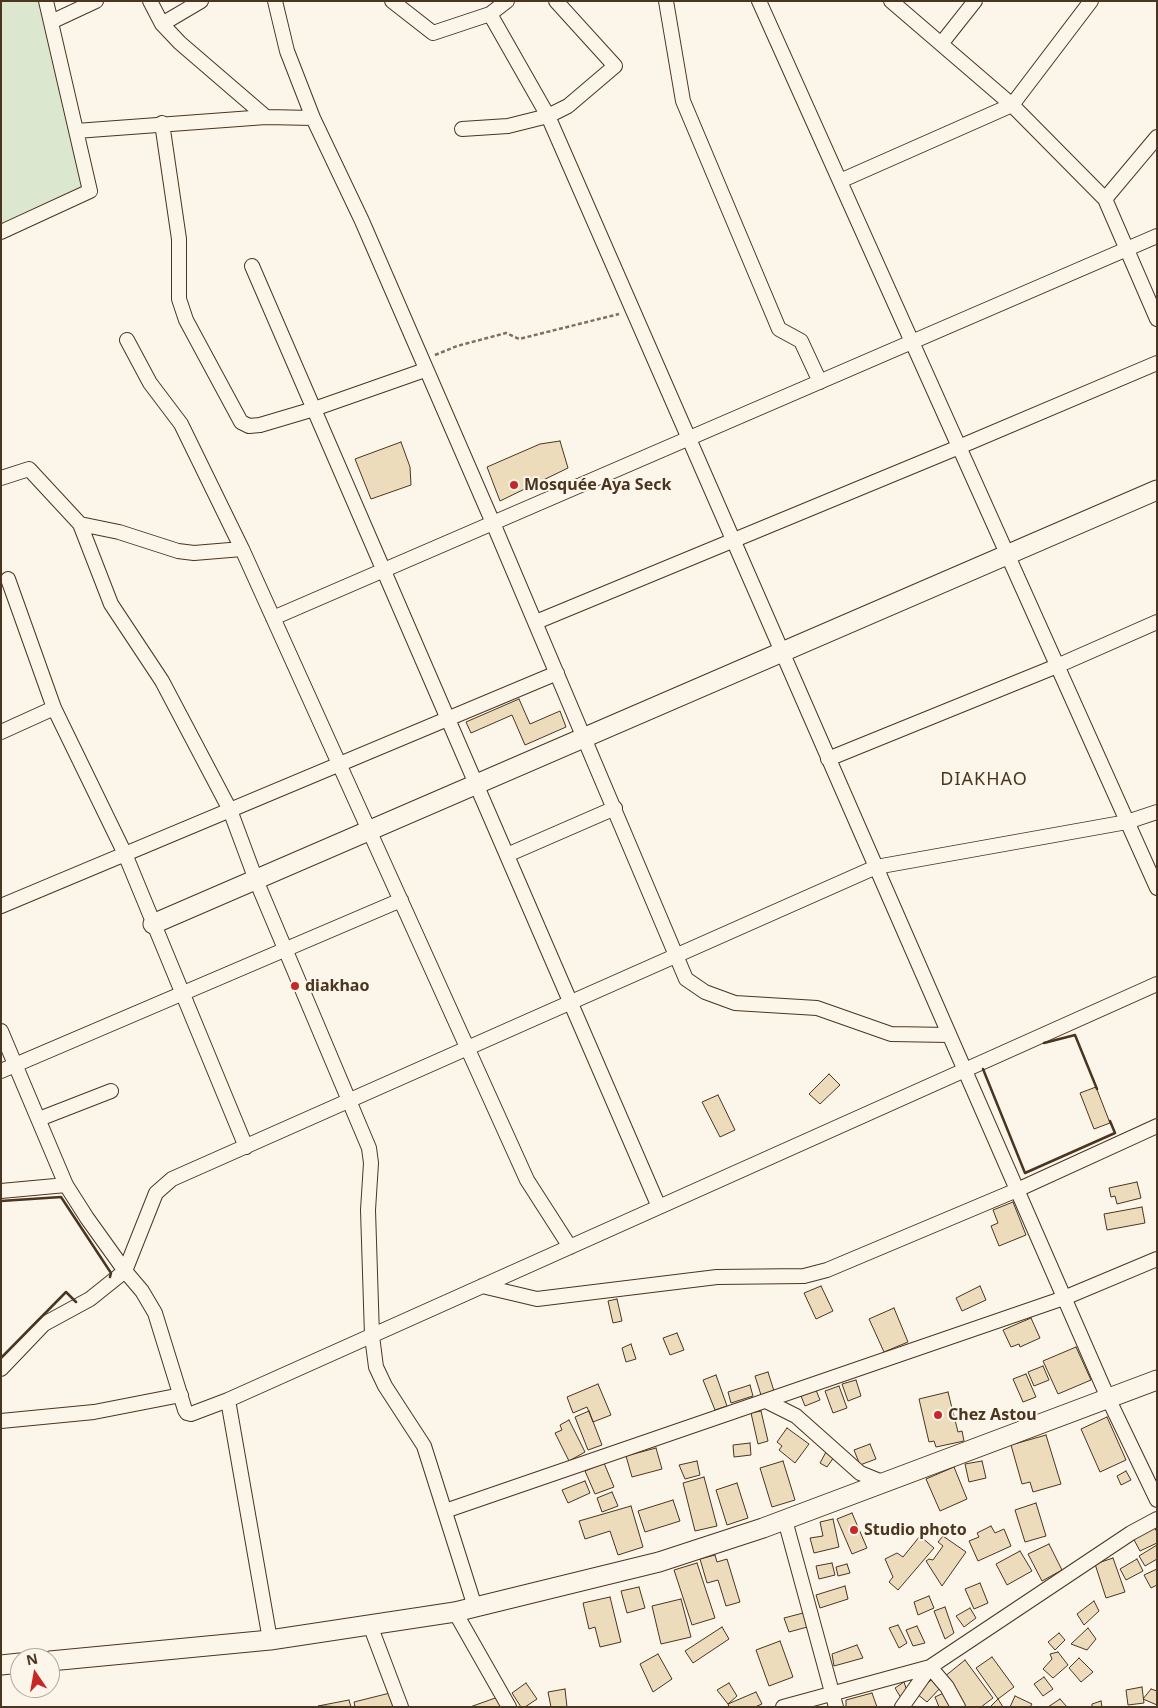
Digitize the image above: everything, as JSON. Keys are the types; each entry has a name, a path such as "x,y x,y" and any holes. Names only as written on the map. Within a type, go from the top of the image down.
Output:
{"street":[{"path":"1,232 90,191 46,1"},
{"path":"51,22 96,1"},
{"path":"150,1 162,24 180,43 266,116"},
{"path":"162,24 201,1"},
{"path":"275,1 287,51 313,118 362,222 423,365 494,523 686,979 705,992 735,1002 817,1008 892,1034 949,1035"},
{"path":"392,1 433,32 490,14 507,1"},
{"path":"462,129 508,126 548,116 568,106 615,66 556,1"},
{"path":"666,1 682,101 779,329 801,342 820,382"},
{"path":"759,1 1157,888"},
{"path":"891,1 1012,105 1105,199 1157,319"},
{"path":"941,44 975,1"},
{"path":"840,181 1012,105 1091,1"},
{"path":"490,14 548,116 1108,1398 1157,1500"},
{"path":"76,131 266,116 313,118"},
{"path":"162,123 179,239 179,299 186,320 241,422 249,426 260,425 314,409 423,365"},
{"path":"1105,199 1157,137"},
{"path":"274,618 1157,236"},
{"path":"252,266 659,1207"},
{"path":"127,340 150,383 181,424 274,618 527,1180 570,1247"},
{"path":"536,622 959,447 1157,362"},
{"path":"1,478 29,470 80,524 111,604 162,681 230,810 256,880 369,1148 371,1163 368,1210 372,1336 376,1367 385,1386 424,1446 475,1607"},
{"path":"153,924 1157,490"},
{"path":"80,524 119,532 178,551 194,553 242,549"},
{"path":"8,579 54,708 125,854 246,1147"},
{"path":"828,758 1057,666 1157,622"},
{"path":"1,906 557,673"},
{"path":"1,732 54,708"},
{"path":"507,855 615,808"},
{"path":"1,1370 44,1324 90,1299 124,1271 156,1193 172,1179 876,867 1127,822 1157,812"},
{"path":"1,1071 401,900"},
{"path":"1,1031 66,1185 124,1271 142,1292 156,1313 187,1413 228,1400 1157,984"},
{"path":"39,1120 111,1092"},
{"path":"482,1286 537,1299 717,1277 804,1276 848,1263 1017,1190 1157,1126"},
{"path":"1,1191 66,1185"},
{"path":"445,1511 768,1402 1064,1298 1157,1259"},
{"path":"60,1660 270,1640 456,1612 659,1562 785,1520 1157,1380"},
{"path":"1,1421 94,1412 180,1395"},
{"path":"228,1400 270,1640"},
{"path":"768,1402 796,1416 860,1473 882,1482"},
{"path":"782,1707 835,1700 930,1667 1131,1532 1157,1519"},
{"path":"785,1520 835,1700"},
{"path":"456,1612 509,1707"},
{"path":"370,1625 401,1707"},
{"path":"902,1707 930,1667"},
{"path":"930,1667 947,1687 958,1707"}],"path":[{"path":"423,365 457,346 506,333 519,339 632,310"}],"green space":[{"path":"1,1 42,1 83,185 77,195 1,225"}],"building":[{"name":"Mosquée Aya Seck","path":"560,441 568,468 500,501 487,467 540,444"},
{"path":"401,442 410,467 411,485 371,499 355,459"},
{"path":"519,699 530,724 560,711 566,727 525,745 512,715 471,733 466,722"},
{"path":"829,1074 840,1085 820,1104 809,1094"},
{"path":"1096,1087 1110,1123 1094,1129 1080,1093"},
{"path":"718,1095 735,1130 720,1137 702,1102"},
{"path":"1137,1182 1141,1198 1117,1204 1115,1196 1111,1197 1109,1188"},
{"path":"1013,1202 1026,1235 999,1246 991,1226 998,1223 993,1210"},
{"path":"1142,1207 1145,1223 1107,1230 1104,1214"},
{"path":"821,1286 833,1311 816,1319 804,1293"},
{"path":"980,1286 986,1300 962,1311 956,1298"},
{"path":"617,1299 622,1321 613,1323 608,1301"},
{"path":"894,1308 908,1342 884,1352 869,1319"},
{"path":"1031,1318 1040,1338 1020,1347 1019,1344 1011,1347 1003,1330"},
{"path":"677,1333 684,1350 670,1355 663,1338"},
{"path":"631,1344 636,1359 626,1362 622,1348"},
{"path":"1076,1347 1091,1380 1058,1394 1043,1361"},
{"path":"1043,1366 1049,1380 1034,1386 1028,1372"},
{"path":"768,1372 774,1391 761,1395 755,1376"},
{"path":"1026,1374 1036,1397 1023,1402 1013,1379"},
{"path":"716,1375 727,1406 715,1410 703,1380"},
{"path":"856,1380 861,1396 848,1401 842,1384"},
{"path":"598,1384 611,1415 593,1422 587,1407 573,1413 567,1397"},
{"path":"750,1385 753,1396 731,1403 728,1392"},
{"path":"839,1386 847,1408 833,1413 825,1391"},
{"path":"816,1390 820,1400 805,1406 801,1396"},
{"name":"Chez Astou","path":"948,1392 958,1432 962,1431 964,1441 936,1447 934,1441 929,1442 919,1399"},
{"path":"589,1411 602,1445 588,1450 575,1417"},
{"path":"761,1411 768,1441 758,1444 751,1413"},
{"path":"1107,1417 1126,1460 1100,1472 1081,1429"},
{"path":"569,1420 585,1452 569,1461 555,1433 562,1430 560,1425"},
{"path":"787,1428 809,1444 795,1463 779,1450 782,1446 777,1442"},
{"path":"1046,1435 1061,1484 1033,1492 1030,1482 1022,1484 1011,1445"},
{"path":"750,1443 751,1455 734,1457 733,1445"},
{"path":"870,1444 876,1459 860,1465 854,1450"},
{"path":"656,1448 662,1469 632,1477 626,1456"},
{"path":"826,1452 834,1457 827,1467 820,1463"},
{"path":"697,1461 700,1475 685,1479 679,1465"},
{"path":"783,1461 795,1500 772,1507 760,1468"},
{"path":"982,1461 986,1478 969,1482 965,1464"},
{"path":"604,1463 614,1487 595,1494 585,1471"},
{"path":"954,1467 967,1499 940,1511 926,1479"},
{"path":"1126,1471 1131,1480 1121,1485 1117,1476"},
{"path":"704,1477 717,1526 695,1531 683,1483"},
{"path":"585,1481 590,1493 568,1503 562,1490"},
{"path":"737,1483 748,1518 727,1525 716,1490"},
{"path":"612,1492 618,1506 602,1512 597,1498"},
{"path":"673,1500 680,1521 645,1532 638,1511"},
{"path":"1036,1503 1046,1536 1025,1542 1015,1510"},
{"path":"631,1506 643,1547 618,1555 610,1531 585,1539 579,1521"},
{"path":"852,1513 867,1548 852,1554 837,1519"},
{"path":"833,1519 839,1547 814,1553 810,1538 823,1536 820,1522"},
{"path":"1153,1525 1157,1532 1157,1543 1140,1551 1132,1536"},
{"path":"991,1526 995,1533 1004,1529 1011,1546 978,1561 969,1541 979,1537 977,1533"},
{"path":"920,1536 934,1548 898,1590 889,1582 893,1577 885,1559 897,1553 903,1557"},
{"path":"943,1536 966,1552 942,1586 926,1561 929,1559 933,1560 943,1546 938,1542"},
{"path":"1049,1544 1062,1570 1042,1581 1028,1554"},
{"path":"1157,1545 1157,1559 1145,1566 1139,1556"},
{"path":"1020,1551 1032,1571 1007,1585 996,1564"},
{"path":"715,1555 717,1562 727,1559 740,1602 726,1606 718,1580 707,1583 700,1559"},
{"path":"1113,1558 1125,1592 1106,1598 1095,1564"},
{"path":"1137,1559 1143,1571 1126,1580 1120,1569"},
{"path":"697,1563 715,1618 692,1625 674,1570"},
{"path":"832,1563 835,1575 819,1579 816,1566"},
{"path":"847,1564 850,1573 838,1576 836,1567"},
{"path":"1157,1569 1157,1585 1151,1588 1144,1575"},
{"path":"980,1583 988,1603 974,1609 965,1589"},
{"path":"845,1586 848,1599 820,1608 816,1595"},
{"path":"639,1587 645,1608 627,1613 621,1591"},
{"path":"929,1596 934,1608 918,1615 914,1602"},
{"path":"610,1597 621,1642 600,1647 595,1627 589,1629 583,1603"},
{"path":"681,1599 691,1637 661,1644 652,1606"},
{"path":"1094,1601 1099,1611 1084,1625 1077,1614"},
{"path":"945,1607 954,1633 945,1639 934,1611"},
{"path":"970,1608 976,1618 964,1627 956,1616"},
{"path":"807,1612 811,1626 789,1632 784,1618"},
{"path":"898,1625 907,1643 899,1648 889,1628"},
{"path":"917,1626 925,1643 913,1646 906,1630"},
{"path":"722,1627 729,1639 693,1663 685,1651"},
{"path":"1088,1628 1096,1639 1087,1650 1071,1644"},
{"path":"1059,1633 1065,1640 1055,1650 1048,1642"},
{"path":"780,1641 793,1677 769,1686 756,1650"},
{"path":"857,1645 863,1658 834,1666 832,1654"},
{"path":"1058,1652 1068,1665 1053,1678 1043,1669 1052,1659 1050,1654"},
{"path":"658,1654 672,1679 653,1692 640,1664"},
{"path":"992,1657 1014,1687 998,1699 976,1668"},
{"path":"1079,1658 1093,1672 1081,1682 1069,1668"},
{"path":"965,1660 993,1698 981,1707 966,1707 944,1677"},
{"path":"1044,1677 1053,1689 1043,1696 1034,1684"},
{"path":"932,1679 941,1687 927,1702 917,1694"},
{"path":"904,1682 908,1694 901,1698 895,1688"},
{"path":"526,1683 537,1699 525,1707 521,1707 512,1693"},
{"path":"729,1683 737,1696 728,1704 717,1690"},
{"path":"1142,1687 1144,1703 1128,1705 1126,1690"},
{"path":"565,1689 567,1707 551,1707 548,1692"},
{"path":"1151,1689 1157,1691 1157,1705 1143,1699"},
{"path":"756,1692 762,1704 755,1707 729,1707 728,1704"},
{"path":"946,1692 953,1707 939,1707 935,1697"},
{"path":"390,1693 393,1707 355,1707 354,1702"},
{"path":"872,1693 877,1707 846,1707 846,1700"},
{"path":"1015,1696 1032,1704 1030,1707 1010,1707"},
{"path":"498,1697 501,1707 470,1707"},
{"path":"998,1699 1003,1707 990,1707"},
{"path":"1060,1699 1067,1707 1048,1707"},
{"path":"349,1700 351,1707 318,1706"},
{"path":"1101,1701 1102,1707 1092,1707 1092,1704"}],"wall":[{"path":"1044,1043 1075,1035 1097,1089"},
{"path":"983,1069 1025,1173 1115,1133 1110,1121"},
{"path":"1,1201 61,1197 111,1273 110,1277"},
{"path":"1,1358 66,1292 76,1302"}],"place":[{"name":"Mosquée Aya Seck","path":"514,485"},
{"name":"diakhao","path":"295,986"},
{"name":"Chez Astou","path":"938,1415"},
{"name":"Studio photo","path":"854,1530"}],"district":[{"name":"DIAKHAO","path":"984,780"}]}
